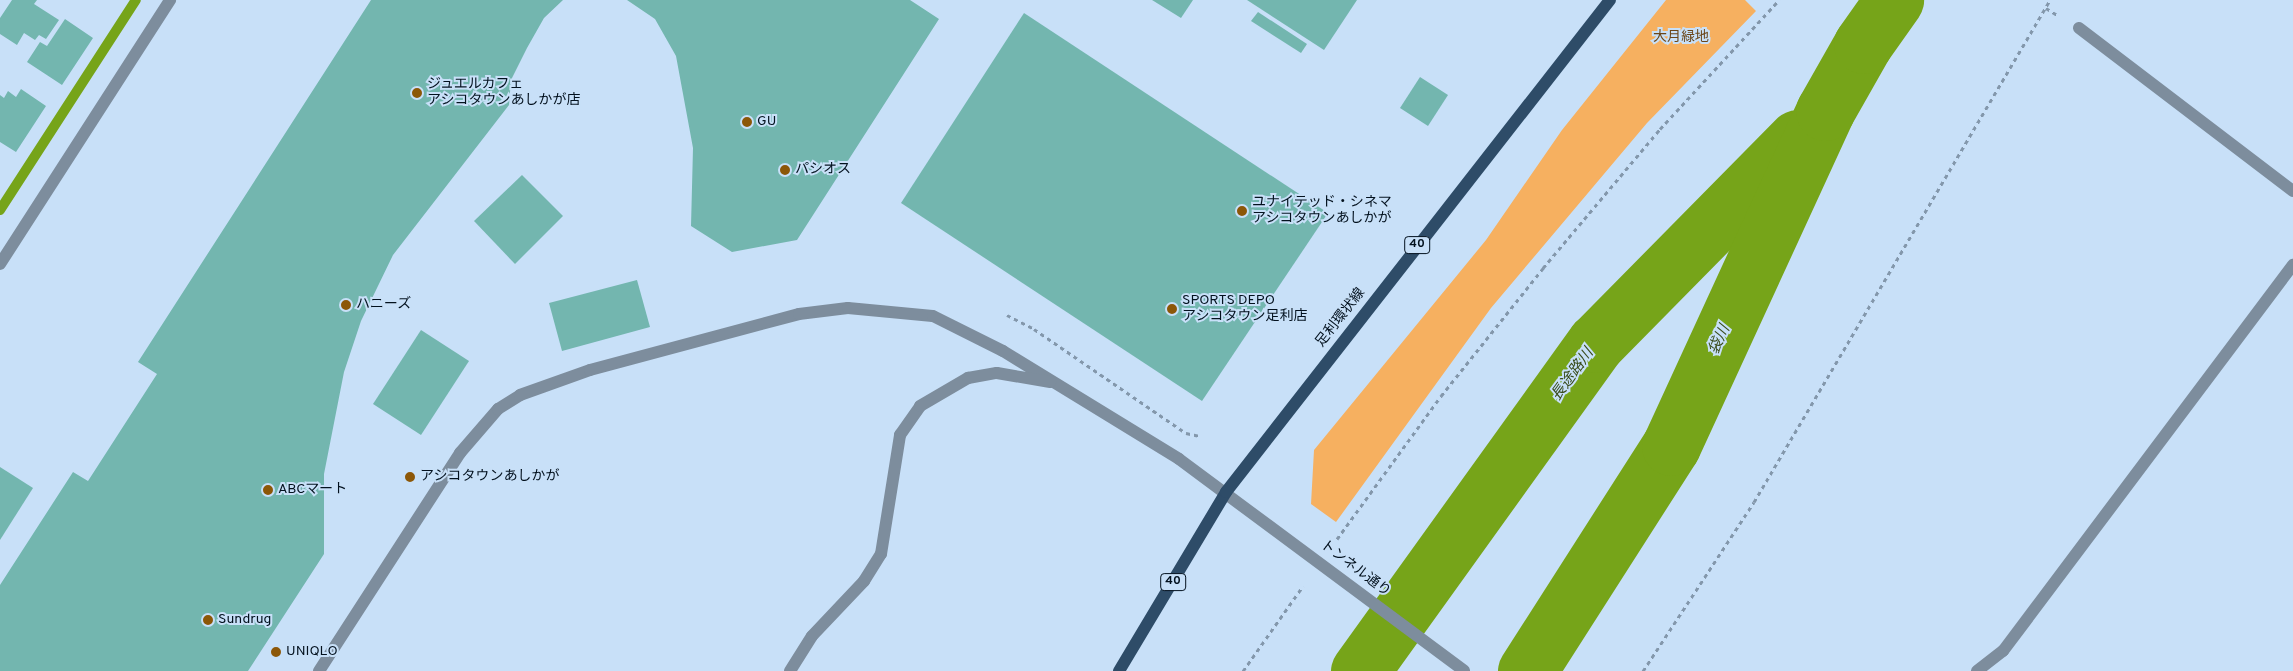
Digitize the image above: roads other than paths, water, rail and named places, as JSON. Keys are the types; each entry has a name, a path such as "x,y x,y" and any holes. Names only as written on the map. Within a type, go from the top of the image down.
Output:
{"main road":[{"name":"足利環状線","path":"1119,671 1226,492 1610,0"}],"street":[{"path":"0,264 170,0"},
{"path":"2079,28 2293,191"},
{"path":"1977,671 1986,659 2003,651 2293,264"},
{"name":"トンネル通り","path":"319,671 460,453 498,409 520,395 590,370 799,314 848,308 933,316 1058,384 1226,492 1330,568 1464,671"},
{"path":"790,671 830,613 864,581 881,554 900,435 920,406 968,378 997,373 1058,384"}],"waterway":[{"path":"0,210 136,0"},
{"name":"袋川","path":"1527,671 1671,446 1825,111 1863,44 1894,0"},
{"name":"長途路川","path":"1360,671 1596,343 1797,139"}],"place":[{"name":"ジュエルカフェ アシコタウンあしかが店","path":"417,93"},
{"name":"GU","path":"747,122"},
{"name":"パシオス","path":"785,170"},
{"name":"ユナイテッド・シネマ アシコタウンあしかが","path":"1242,211"},
{"name":"ハニーズ","path":"346,305"},
{"name":"SPORTS DEPO アシコタウン足利店","path":"1172,309"},
{"name":"アシコタウンあしかが","path":"410,477"},
{"name":"ABCマート","path":"268,490"},
{"name":"Sundrug","path":"208,620"},
{"name":"UNIQLO","path":"276,652"}],"park label":[{"name":"大月緑地","path":"1681,38"}]}
